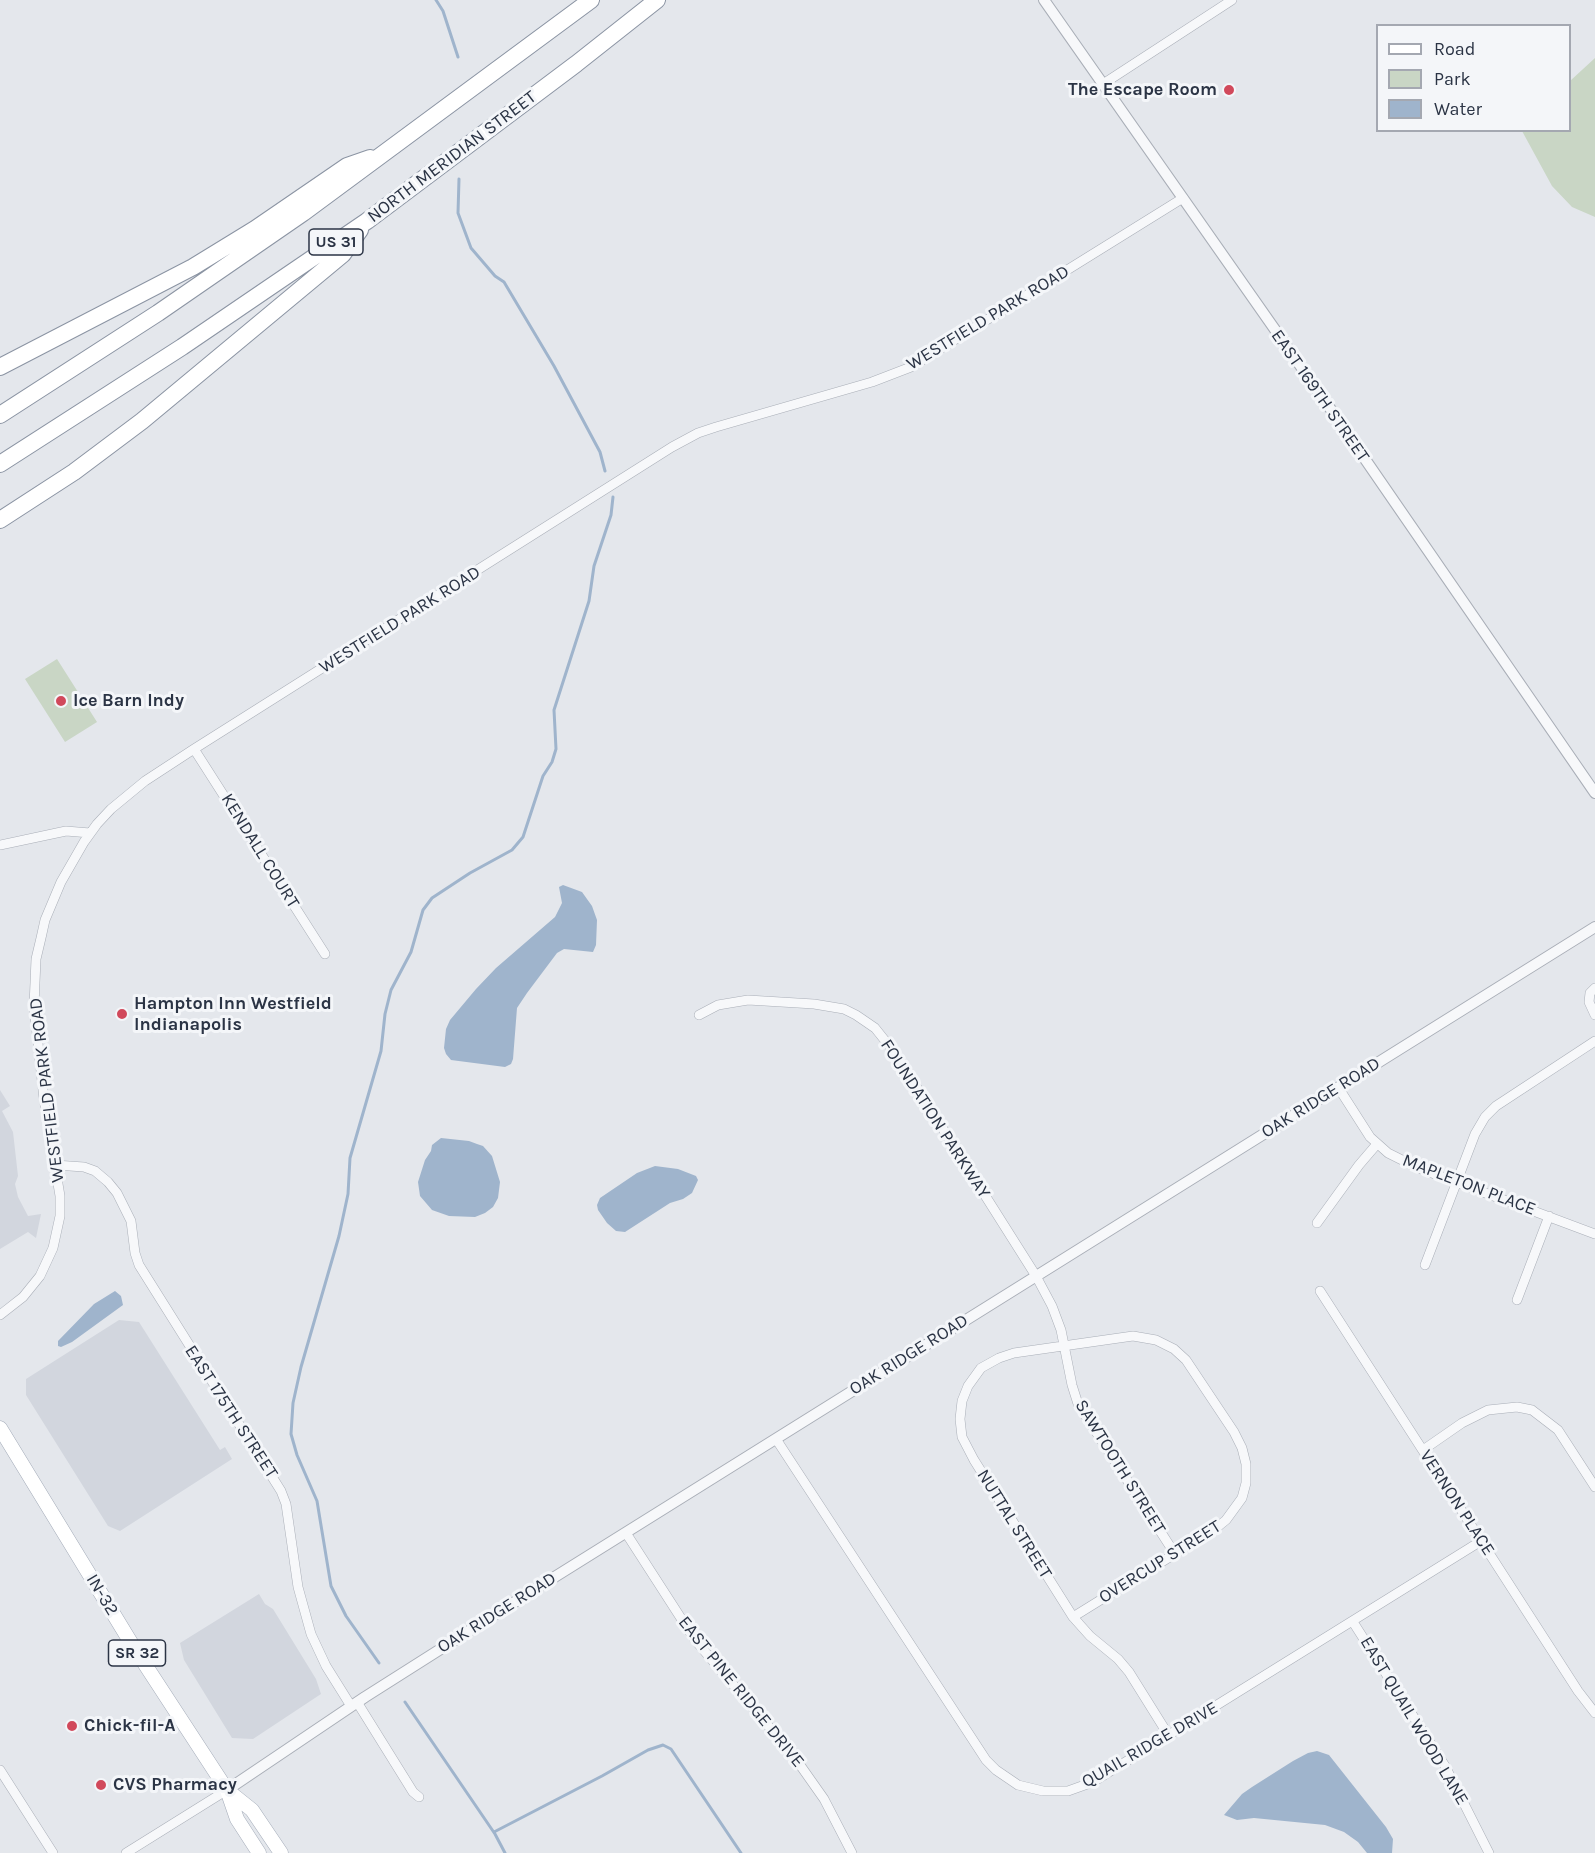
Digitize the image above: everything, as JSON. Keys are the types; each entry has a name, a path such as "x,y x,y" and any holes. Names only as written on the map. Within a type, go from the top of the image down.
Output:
{"highway":[{"name":"US 31","path":"0,415 213,276 385,154 591,0"},
{"name":"NORTH MERIDIAN STREET","path":"0,464 172,353 367,221 576,64 657,0"},
{"path":"0,367 193,267 255,229 347,166 385,154"},
{"path":"0,520 74,472 142,421 342,254 367,221"}],"main road":[{"name":"IN-32","path":"0,1428 132,1646 227,1790 237,1819 259,1853"},
{"name":"IN-32","path":"227,1790 252,1810 281,1853"}],"street":[{"name":"EAST 169TH STREET","path":"1044,0 1595,793"},
{"path":"1103,84 1232,0"},
{"name":"WESTFIELD PARK ROAD","path":"0,1315 35,1284 53,1248 60,1215 60,1196 44,1099 35,1017 36,958 45,920 70,865 90,833 111,809 145,781 194,749 621,479 698,433 872,382 911,367 1183,198"},
{"name":"KENDALL COURT","path":"194,749 325,954"},
{"path":"0,845 66,831 90,833"},
{"name":"OAK RIDGE ROAD","path":"227,1790 354,1704 1595,927"},
{"path":"1595,988 1589,998 1595,1015"},
{"name":"FOUNDATION PARKWAY","path":"699,1016 718,1005 748,1000 814,1004 844,1008 875,1028 895,1053 1036,1276"},
{"path":"1425,1265 1474,1134 1491,1110 1595,1041"},
{"name":"MAPLETON PLACE","path":"1338,1087 1370,1137 1402,1161 1595,1234"},
{"path":"1317,1223 1377,1144"},
{"name":"EAST 175TH STREET","path":"55,1165 84,1167 95,1171 117,1193 130,1221 139,1265 281,1491 286,1504 298,1587 311,1634 326,1666 413,1792 419,1797"},
{"path":"1517,1300 1549,1216"},
{"name":"SAWTOOTH STREET","path":"1036,1276 1057,1319 1065,1345 1072,1385 1082,1412 1175,1554"},
{"name":"VERNON PLACE","path":"1320,1291 1578,1691 1595,1713"},
{"name":"OVERCUP STREET","path":"1065,1345 1133,1336 1165,1343 1180,1354 1190,1366 1238,1441 1245,1456 1247,1470 1246,1483 1239,1505 1215,1529 1073,1617"},
{"name":"NUTTAL STREET","path":"1065,1345 1010,1354 981,1368 964,1394 960,1419 962,1437 974,1460 1073,1617 1129,1672 1169,1736"},
{"path":"1423,1450 1462,1423 1488,1410 1517,1407 1532,1410 1558,1430 1595,1487"},
{"name":"QUAIL RIDGE DRIVE","path":"776,1439 986,1760 1018,1785 1032,1789 1068,1791 1093,1782 1481,1541"},
{"name":"EAST PINE RIDGE DRIVE","path":"626,1533 694,1640 793,1755 824,1799 852,1853"},
{"name":"EAST QUAIL WOOD LANE","path":"1353,1622 1445,1766 1489,1853"},
{"path":"0,1770 53,1853"},
{"path":"126,1853 227,1790"}],"shaded area":[{"path":"0,1090 10,1106 2,1111 13,1132 18,1176 15,1184 18,1197 28,1216 41,1214 36,1238 28,1232 0,1249"},
{"path":"119,1320 139,1322 220,1450 225,1447 232,1459 120,1531 108,1526 26,1395 26,1379"},
{"path":"259,1594 265,1604 273,1609 316,1679 321,1694 253,1739 232,1738 184,1660 180,1643"}],"green space":[{"path":"1595,58 1595,217 1572,207 1552,186 1523,132 1571,132 1571,80"},
{"name":"Ice Barn Indy","path":"57,659 97,722 65,742 25,679"}],"water":[{"path":"563,885 582,892 592,906 597,920 596,945 593,952 564,949 557,953 527,993 517,1008 511,1064 505,1067 451,1060 444,1048 446,1029 450,1020 496,968 555,917 562,903 559,887"},
{"path":"441,1138 469,1141 483,1146 492,1156 500,1182 498,1198 493,1207 485,1213 475,1217 449,1216 432,1210 420,1196 418,1182 425,1160 432,1145"},
{"path":"655,1166 678,1169 696,1176 698,1180 692,1193 670,1203 625,1232 616,1231 598,1210 597,1205 600,1198 637,1173"},
{"path":"115,1291 121,1296 123,1305 72,1342 58,1346 58,1341 94,1304"},
{"path":"1317,1751 1329,1755 1386,1827 1393,1839 1392,1853 1367,1853 1358,1842 1344,1832 1325,1825 1254,1818 1237,1820 1224,1815 1242,1794 1252,1787 1293,1761"}],"waterway":[{"path":"436,0 443,11 458,57"},
{"path":"459,179 458,213 471,248 495,276 504,282 554,366 600,452 605,471"},
{"path":"379,1663 346,1616 331,1586 317,1501 297,1455 291,1434 293,1403 301,1367 339,1236 348,1194 350,1158 381,1051 385,1014 391,990 411,952 423,910 432,898 470,873 512,850 523,837 543,776 552,762 556,749 554,710 589,601 594,566 611,515 613,497"},
{"path":"405,1702 495,1834 505,1853"},
{"path":"494,1832 648,1750 663,1745 671,1749 741,1853"}],"place":[{"name":"The Escape Room","path":"1229,90"},
{"name":"Ice Barn Indy","path":"61,701"},
{"name":"Hampton Inn Westfield Indianapolis","path":"122,1014"},
{"name":"Chick-fil-A","path":"72,1726"},
{"name":"CVS Pharmacy","path":"101,1785"}]}
